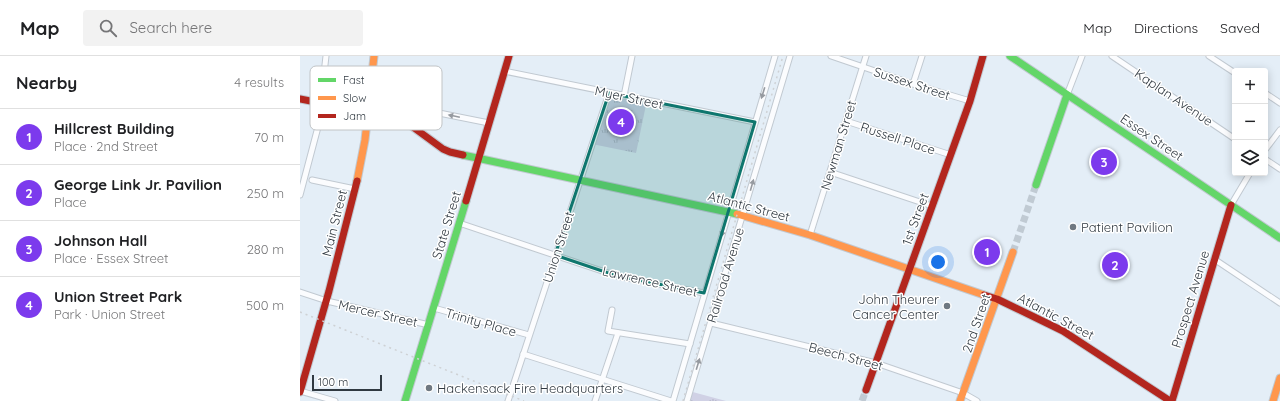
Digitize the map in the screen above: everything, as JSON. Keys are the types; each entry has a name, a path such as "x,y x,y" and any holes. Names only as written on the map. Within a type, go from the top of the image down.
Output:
{"street":[{"path":"325,66 326,56"},
{"name":"Main Street","path":"373,66 374,56"},
{"name":"State Street","path":"404,401 429,325 509,56"},
{"path":"624,96 632,56"},
{"name":"Railroad Avenue","path":"672,401 754,122 775,56"},
{"name":"Railroad Avenue","path":"687,401 790,56"},
{"name":"Sussex Street","path":"831,56 970,101"},
{"name":"Newman Street","path":"810,235 866,56"},
{"path":"914,84 922,56"},
{"name":"1st Street","path":"866,390 970,101 983,56"},
{"name":"Essex Street","path":"1010,56 1280,238"},
{"path":"1036,185 1082,56"},
{"name":"Kaplan Avenue","path":"1112,56 1232,137"},
{"path":"1209,56 1232,71"},
{"name":"Myer Street","path":"504,71 754,122"},
{"name":"Union Street","path":"508,401 609,93"},
{"path":"1268,95 1280,103"},
{"name":"Atlantic Street","path":"300,99 310,101"},
{"path":"442,114 489,123"},
{"name":"Russell Place","path":"846,121 951,155"},
{"path":"300,194 317,130"},
{"name":"Main Street","path":"300,391 327,301 355,190 365,130"},
{"name":"Atlantic Street","path":"417,130 432,143 450,152 743,215 810,235 997,299 1063,330 1171,401"},
{"path":"1268,146 1280,130"},
{"path":"1268,161 1280,169"},
{"path":"830,172 932,206"},
{"path":"1231,204 1248,176"},
{"path":"312,180 355,190"},
{"name":"Prospect Avenue","path":"1171,401 1231,204"},
{"name":"Lawrence Street","path":"459,223 617,276 704,293"},
{"name":"2nd Street","path":"960,401 1013,252"},
{"path":"1214,259 1280,302"},
{"name":"Mercer Street","path":"300,292 327,301 429,325"},
{"name":"Trinity Place","path":"434,308 529,335"},
{"path":"612,310 608,331 690,344"},
{"name":"Beech Street","path":"710,323 876,363 963,393 977,401"},
{"path":"595,401 618,332"},
{"path":"523,354 672,401"},
{"path":"1273,401 1280,378"},
{"path":"300,391 335,401"}],"highlighted area":[{"path":"609,93 755,122 704,293 617,276 555,255"}],"green space":[{"path":"609,93 647,100 636,153 592,144"},
{"path":"619,134 637,138 635,151 617,147"},
{"path":"689,391 726,401 686,401"}],"tunnel":[{"path":"1013,252 1036,185"},
{"path":"862,401 866,390"}],"railway":[{"path":"683,401 783,56"},
{"path":"300,312 524,401"}],"traffic: fast":[{"path":"1010,56 1280,238"},
{"path":"1036,185 1067,95"},
{"path":"463,155 737,214"},
{"path":"405,401 466,201"}],"traffic: slow":[{"path":"373,66 374,56"},
{"path":"357,181 366,130"},
{"path":"737,214 810,235 984,295"},
{"path":"960,401 1013,252"},
{"path":"1273,401 1280,378"}],"traffic: jam":[{"path":"466,201 509,56"},
{"path":"866,390 970,101 983,56"},
{"path":"300,99 310,101"},
{"path":"417,130 443,149 463,155"},
{"path":"300,392 329,291 357,181"},
{"path":"1172,401 1231,205"},
{"path":"984,295 997,299 1063,331 1170,401"}],"place":[{"name":"Union Street Park","path":"621,122"},
{"name":"Johnson Hall","path":"1104,162"},
{"name":"Patient Pavilion","path":"1073,227"},
{"name":"Hillcrest Building","path":"987,252"},
{"name":"George Link Jr. Pavilion","path":"1115,265"},
{"name":"John Theurer Cancer Center","path":"947,306"},
{"name":"Hackensack Fire Headquarters","path":"429,388"}]}
